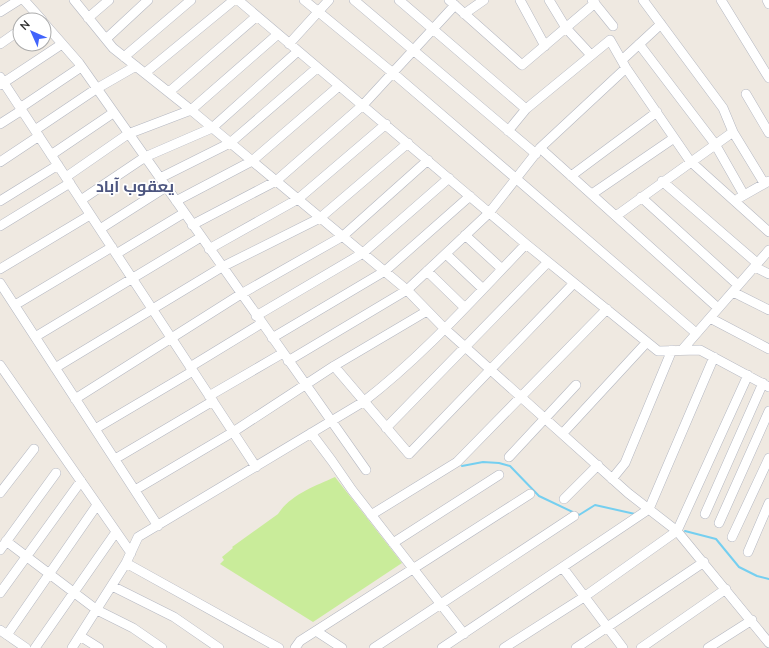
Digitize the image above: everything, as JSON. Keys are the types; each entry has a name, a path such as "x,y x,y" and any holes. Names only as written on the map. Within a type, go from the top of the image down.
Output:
{"street":[{"path":"0,12 19,0"},
{"path":"24,0 34,12"},
{"path":"74,0 113,48 191,110 407,290 444,328 522,396 612,479 677,531 752,620 769,643"},
{"path":"88,18 109,0"},
{"path":"106,39 148,0"},
{"path":"124,56 191,0"},
{"path":"145,73 234,0"},
{"path":"238,0 526,244 658,351 700,350 766,385 705,514"},
{"path":"304,0 392,73 696,333"},
{"path":"289,44 329,0"},
{"path":"354,0 412,51 508,131 571,176 718,308"},
{"path":"400,0 526,109"},
{"path":"464,14 484,0"},
{"path":"520,0 545,46"},
{"path":"549,0 566,28 591,55"},
{"path":"643,0 723,108 733,132 767,182 735,200"},
{"path":"721,0 769,78"},
{"path":"767,0 769,4"},
{"path":"192,225 276,181 363,105 433,29 452,2 522,65 594,2 613,26"},
{"path":"169,92 257,16"},
{"path":"115,459 211,399 407,290 489,213 538,151 624,64 639,44 661,24"},
{"path":"52,33 81,67 366,470"},
{"path":"0,226 68,180 128,134 191,110 278,34"},
{"path":"0,44 12,36"},
{"path":"508,131 526,109 610,40 624,64 690,161 769,232"},
{"path":"62,44 1,82 37,133 256,467"},
{"path":"639,44 715,144 744,195"},
{"path":"81,200 145,157 212,128 298,52"},
{"path":"0,162 96,89 136,66"},
{"path":"0,124 81,67"},
{"path":"160,178 230,143 317,68"},
{"path":"176,201 252,161 339,86"},
{"path":"746,94 769,133"},
{"path":"571,176 657,112"},
{"path":"51,155 113,113"},
{"path":"209,249 298,199 386,124"},
{"path":"616,216 690,161 733,132"},
{"path":"592,194 674,138"},
{"path":"55,368 222,267 320,218 408,143"},
{"path":"75,398 241,294 343,236 428,160"},
{"path":"0,201 58,165"},
{"path":"95,429 192,369 259,320 363,253 449,178"},
{"path":"662,182 756,265 769,274"},
{"path":"100,229 166,187"},
{"path":"272,338 385,272 470,196"},
{"path":"642,197 736,289 769,310"},
{"path":"15,305 184,213"},
{"path":"0,269 90,215"},
{"path":"465,235 502,269"},
{"path":"35,337 201,237"},
{"path":"72,648 126,563 138,537 363,402 384,386 444,328 526,244"},
{"path":"682,350 769,250"},
{"path":"446,254 483,289"},
{"path":"386,428 548,262"},
{"path":"427,271 464,307"},
{"path":"0,283 158,526"},
{"path":"334,366 363,402 410,454 574,283"},
{"path":"371,515 458,462 607,310"},
{"path":"135,490 233,432 334,366 427,311"},
{"path":"710,318 769,349"},
{"path":"563,433 647,342"},
{"path":"612,479 625,463 672,350"},
{"path":"442,648 649,509 714,357"},
{"path":"0,365 131,553"},
{"path":"504,648 584,597 677,531 748,376"},
{"path":"508,457 576,385"},
{"path":"719,523 769,411"},
{"path":"311,433 371,515 464,634"},
{"path":"0,493 34,449"},
{"path":"732,538 769,458"},
{"path":"564,499 598,465"},
{"path":"0,550 56,473"},
{"path":"393,543 499,475"},
{"path":"0,593 81,481"},
{"path":"295,648 300,641 530,494"},
{"path":"748,552 769,504"},
{"path":"26,648 4,633 50,574 98,505"},
{"path":"374,648 574,516"},
{"path":"35,648 116,532"},
{"path":"6,542 97,610 133,628 162,648"},
{"path":"576,648 704,562"},
{"path":"126,563 279,648"},
{"path":"563,568 623,648"},
{"path":"112,586 174,618 220,648"},
{"path":"641,648 726,589"},
{"path":"708,648 752,620"},
{"path":"316,631 342,648"},
{"path":"80,636 99,648"}],"green space":[{"path":"335,477 402,563 313,622 220,564 224,560 222,557 233,548 232,547 278,514 289,501 311,488"}],"waterway":[{"path":"462,466 483,462 499,463 510,466 539,496 579,515 595,505 635,514"},
{"path":"685,531 716,539 739,567 757,576 769,579"}],"district":[{"name":"یعقوب آباد","path":"135,187"}]}
